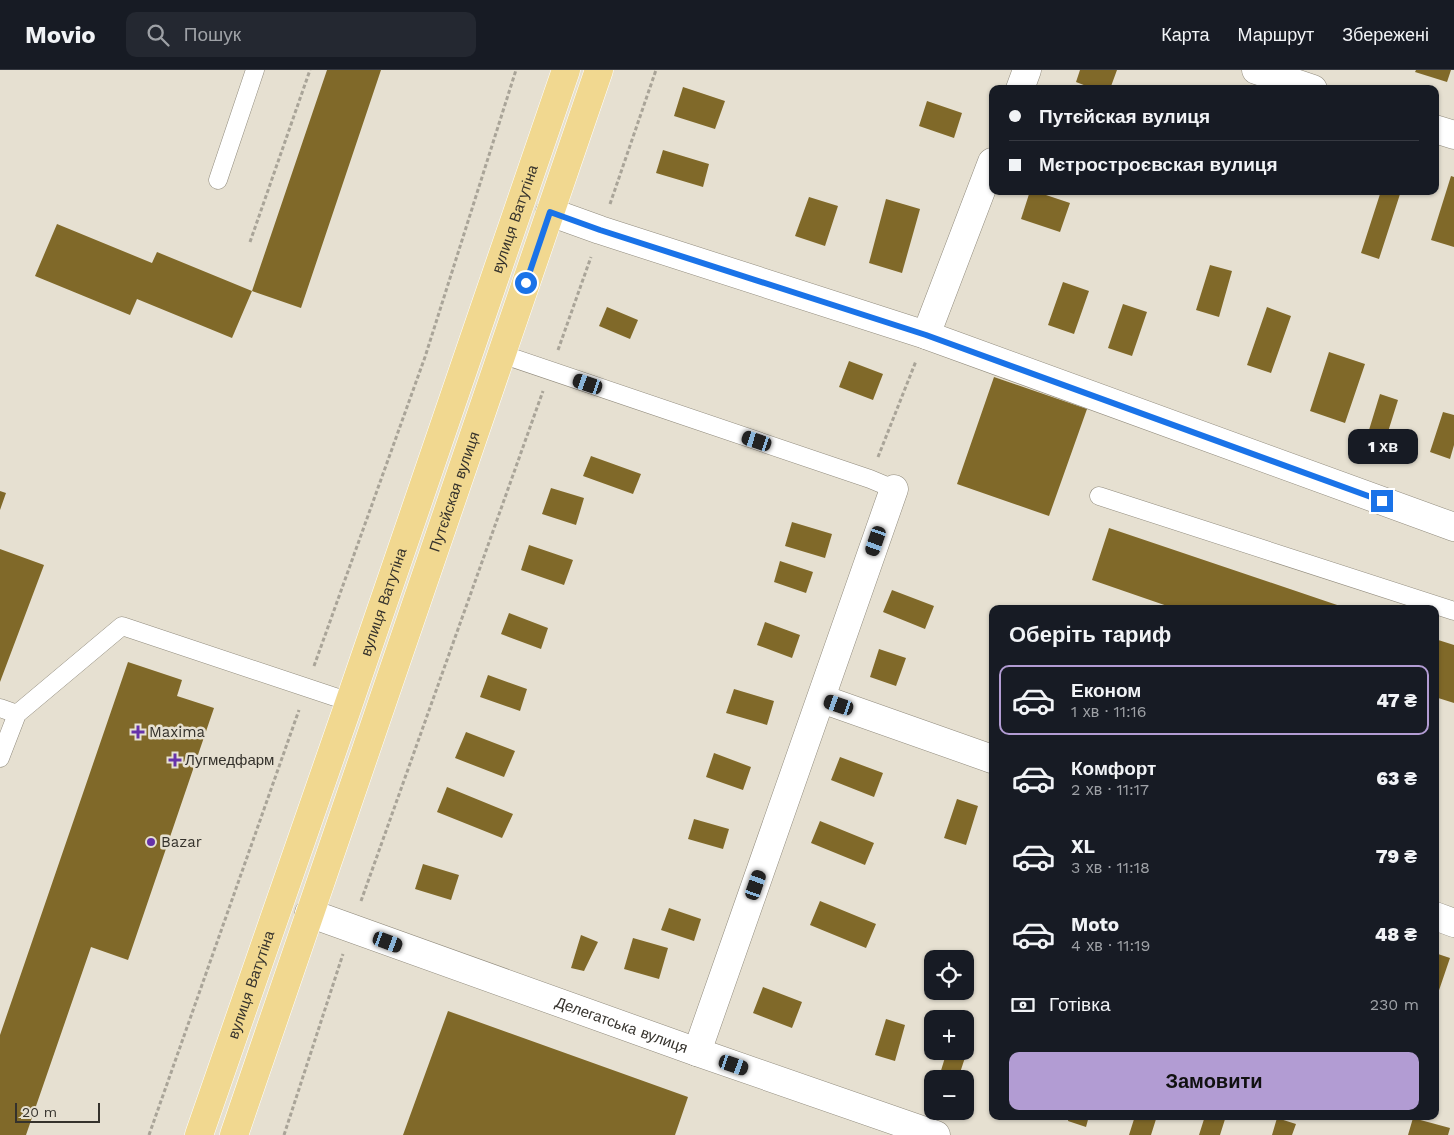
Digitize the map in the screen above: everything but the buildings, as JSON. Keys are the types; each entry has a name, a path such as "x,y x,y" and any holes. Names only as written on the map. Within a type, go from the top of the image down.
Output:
{"main road":[{"name":"вулиця Ватутіна","path":"199,1135 350,702 566,70"},
{"name":"Путєйская вулиця","path":"309,913 599,70"},
{"name":"вулиця Ватутіна","path":"234,1135 309,913"}],"street":[{"path":"1022,85 1028,70"},
{"path":"1256,70 1301,85"},
{"path":"1439,130 1454,135"},
{"path":"926,335 989,170"},
{"path":"550,212 600,230 926,335 1454,527"},
{"path":"697,1052 822,699 882,484"},
{"path":"822,699 989,759"},
{"name":"Делегатська вулиця","path":"309,913 697,1052 936,1135"},
{"path":"1439,917 1454,923"}],"lane":[{"path":"218,180 255,70"},
{"path":"502,354 882,484"},
{"path":"1100,496 1436,605"},
{"path":"1439,606 1454,611"},
{"path":"0,758 17,714 122,626 350,702"},
{"path":"0,708 17,714"}],"path":[{"path":"250,242 310,70"},
{"path":"149,1135 306,688 426,357 516,70"},
{"path":"284,1135 352,928 551,371 656,70"},
{"path":"882,484 926,335"}],"place":[{"name":"Maxima","path":"138,732"},
{"name":"Лугмедфарм","path":"175,760"},
{"name":"Bazar","path":"151,842"}],"route":[{"path":"526,283 550,212 600,230 926,335 1382,501"}]}
